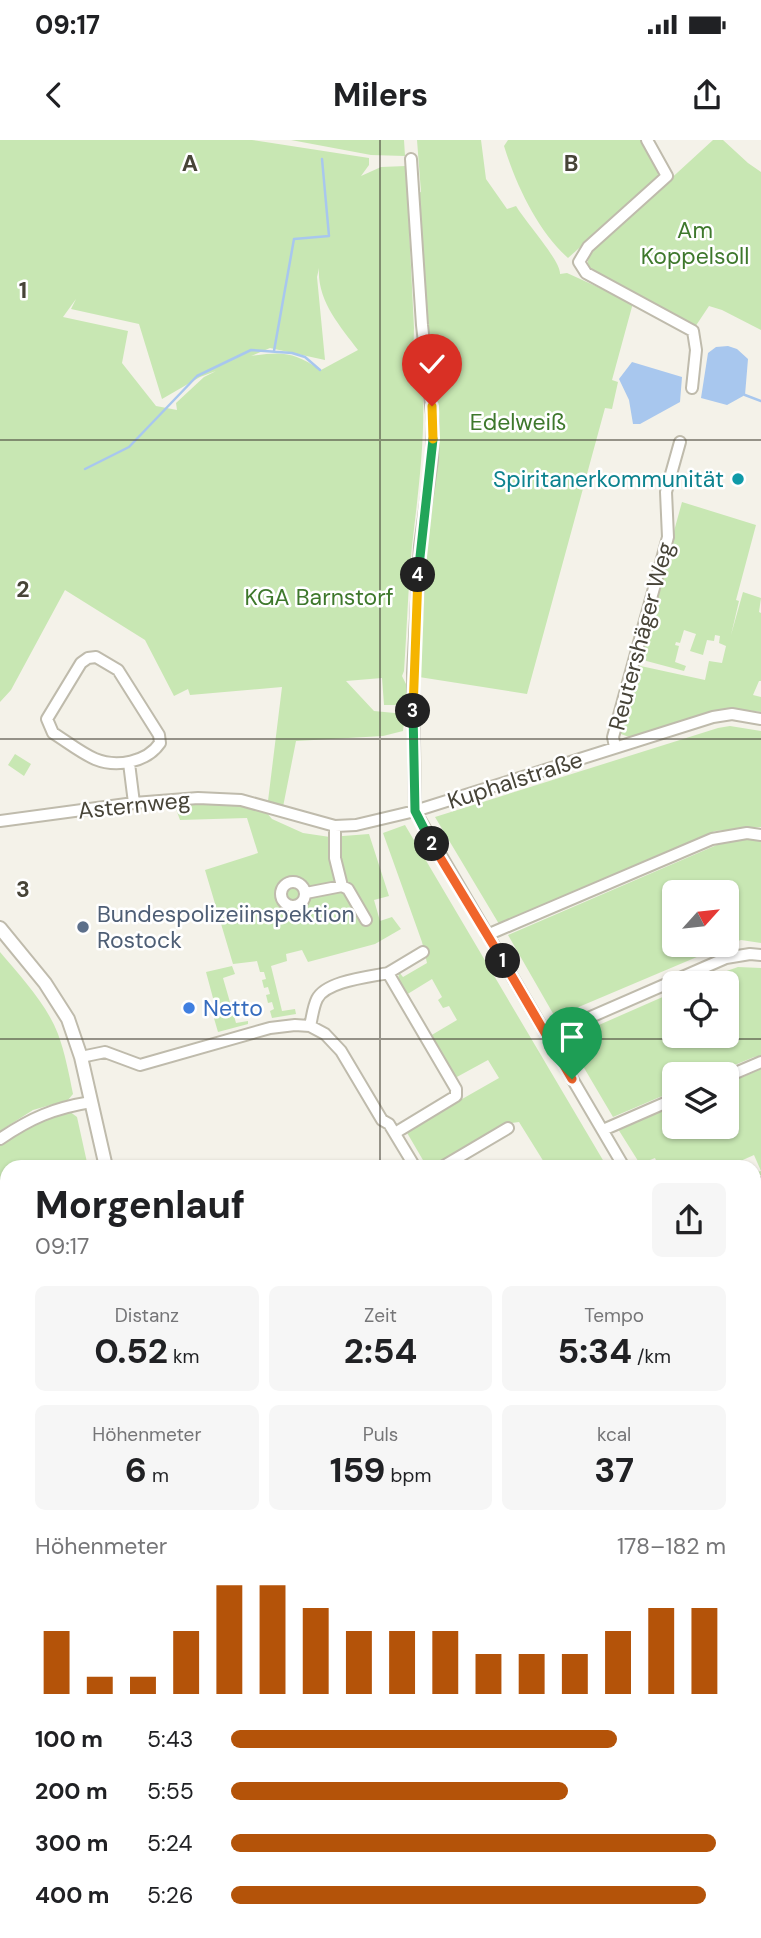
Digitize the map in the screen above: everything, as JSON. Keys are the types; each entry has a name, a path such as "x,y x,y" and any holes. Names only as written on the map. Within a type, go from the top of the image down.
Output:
{"street":[{"path":"647,140 667,176 588,247 579,262 586,273 693,331 696,350 692,388"},
{"path":"411,159 422,325 433,423 432,460 420,546 412,673 415,811 620,1160"},
{"name":"Reutershäger Weg","path":"615,747 613,737 668,537 666,492 680,442"},
{"path":"96,657 118,670 159,735 160,743 154,752 129,764 97,760 53,733 48,726 47,719 81,663 88,658 96,657"},
{"name":"Kuphalstraße","path":"268,807 335,825 363,824 415,811 713,717 732,714 761,719"},
{"path":"129,764 134,803"},
{"name":"Asternweg","path":"0,821 134,803 198,798 242,800 268,807"},
{"path":"335,825 335,858 342,886"},
{"path":"487,935 712,839 747,832 761,835"},
{"path":"306,893 342,886 348,889 366,920"},
{"path":"0,928 68,1018 81,1057 104,1160"},
{"path":"310,1026 317,999 325,991 345,983 388,973 423,952"},
{"path":"547,1037 726,958 761,955"},
{"path":"388,973 456,1089 456,1096 395,1133"},
{"path":"81,1057 105,1052 140,1065 270,1028 310,1026 325,1034 341,1051 382,1120 389,1124 411,1160"},
{"path":"739,1071 761,1062"},
{"path":"0,1139 55,1109 91,1102"},
{"path":"603,1130 662,1104"},
{"path":"454,1160 508,1128"}],"green space":[{"name":"KGA Barnstorf","path":"0,140 252,140 369,158 369,165 361,176 381,167 406,166 414,328 413,362 419,386 423,390 423,429 402,676 408,688 408,705 384,705 382,678 346,681 374,711 405,714 403,731 383,736 296,741 283,807 268,801 282,687 190,695 188,689 174,696 145,640 65,590 11,690 0,702","holes":["319,268 319,280 326,302 358,350 321,370 288,354 251,356 270,348 325,360 317,277","76,299 71,309 139,324 162,399 200,377 216,371 204,377 176,403 177,410 156,406 122,363 128,331 63,317"]},
{"path":"291,140 404,140 405,156 371,155"},
{"name":"Edelweiß","path":"417,140 481,140 486,179 507,209 516,206 555,260 560,274 567,273 633,303 612,380 618,382 612,409 605,408 527,694 419,677 425,551 438,463 438,394 441,386 433,376 417,193 421,192"},
{"path":"508,140 643,140 662,174 568,258 547,235 529,206 504,146"},
{"name":"Am Koppelsoll","path":"713,140 723,140 761,172 761,330 709,306 695,327 587,267 589,255 594,249"},
{"path":"682,502 756,525 736,600 739,601 731,635 743,592 761,598 761,681 753,695 761,697 761,712 729,708 629,737 621,734 618,728 636,665 705,680 709,661 722,663 726,646 719,643 720,636 715,635 714,641 707,640 703,655 690,651 696,634 684,630 680,643 676,642 675,645 679,646 675,662 686,666 684,671 639,659"},
{"path":"730,726 761,731 761,827 715,831 499,924 435,817 718,728"},
{"path":"15,754 31,764 24,776 8,765"},
{"path":"181,802 233,804 266,812 272,819 303,833 330,837 369,834 389,896 374,900 380,921 392,917 401,929 375,944 308,962 302,950 286,954 287,961 271,966 282,1011 295,1009 296,1014 272,1018 270,1011 274,1009 272,1002 268,1003 266,995 270,994 268,987 264,988 262,980 266,979 264,972 260,972 257,961 233,964 205,870 258,853 247,818 180,820 176,809"},
{"path":"405,825 603,1160 543,1160 519,1122 504,1124 445,1160 423,1160 406,1131 499,1078 488,1060 455,1078 430,1036 457,1020 449,1006 443,1008 438,1000 442,997 432,979 406,995 398,982 399,972 403,977 427,963 383,833"},
{"path":"744,839 761,841 761,943 739,941 739,880 662,880 662,957 697,957 555,1017 508,935 719,844"},
{"path":"0,952 32,991 53,1023 63,1049 73,1094 68,1100 33,1110 0,1131"},
{"path":"232,966 235,974 223,978 236,1023 248,1021 248,1024 218,1032 213,1015 217,1013 206,972"},
{"path":"738,967 761,968 761,1056 739,1063 662,1062 662,1096 613,1117 567,1039 662,997 662,1048 739,1048 739,971 727,971"},
{"path":"761,1069 761,1160 756,1160 754,1155 743,1160 637,1160 618,1129 662,1110 662,1139 739,1139 739,1078"},
{"path":"69,1111 77,1117 86,1160 0,1160 0,1145 50,1117"}],"water":[{"path":"728,346 737,349 748,359 745,395 727,405 701,398 708,353 716,347"},
{"path":"632,362 682,377 680,402 640,424 633,424 629,400 619,379"}],"waterway":[{"path":"274,351 294,239 329,236 322,159"},
{"path":"85,469 129,447 197,376 251,350 292,353 305,357 320,370"},
{"path":"745,395 761,401"}],"place":[{"name":"Spiritanerkommunität","path":"738,479"},
{"name":"Bundespolizeiinspektion Rostock","path":"83,927"},
{"name":"Netto","path":"189,1008"}],"route":[{"path":"432,406 432,460 420,546 412,673 415,811 417,819 572,1079"}]}
